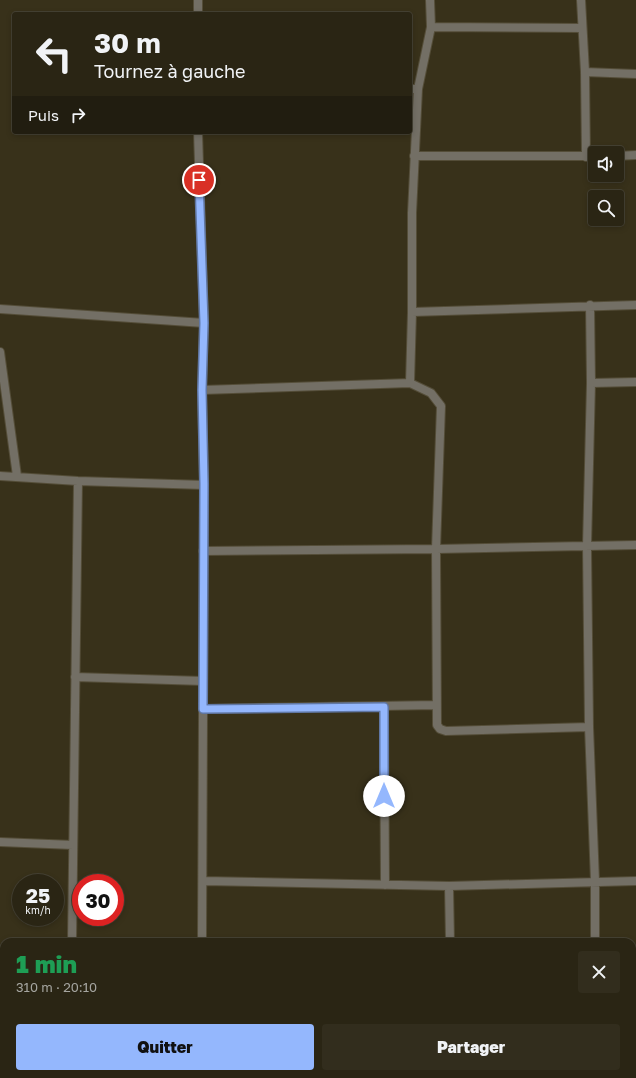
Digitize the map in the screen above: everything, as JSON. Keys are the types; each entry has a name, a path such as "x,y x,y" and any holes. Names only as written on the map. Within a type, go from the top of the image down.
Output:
{"street":[{"path":"198,0 198,12"},
{"path":"410,383 414,89 431,27 430,0"},
{"path":"414,156 586,157 585,72 581,0"},
{"path":"431,27 582,28"},
{"path":"585,72 636,74"},
{"path":"198,134 204,323 202,390 204,484 202,938"},
{"path":"624,156 636,155"},
{"path":"412,312 590,305 636,305"},
{"path":"590,305 591,382 587,546 589,727 595,881 595,938"},
{"path":"0,309 204,323"},
{"path":"0,352 17,476"},
{"path":"591,382 636,382"},
{"path":"202,390 410,383 432,393 441,406 436,549 437,725 440,729 446,731 589,727"},
{"path":"0,476 78,481 204,484"},
{"path":"72,938 78,481"},
{"path":"203,551 436,549 636,545"},
{"path":"75,677 203,682"},
{"path":"203,709 436,705"},
{"path":"384,707 385,884"},
{"path":"0,842 73,845"},
{"path":"203,881 449,886 636,881"},
{"path":"449,886 450,938"}],"route":[{"path":"199,180 204,323 202,390 204,484 203,709 384,707 384,796"}]}
